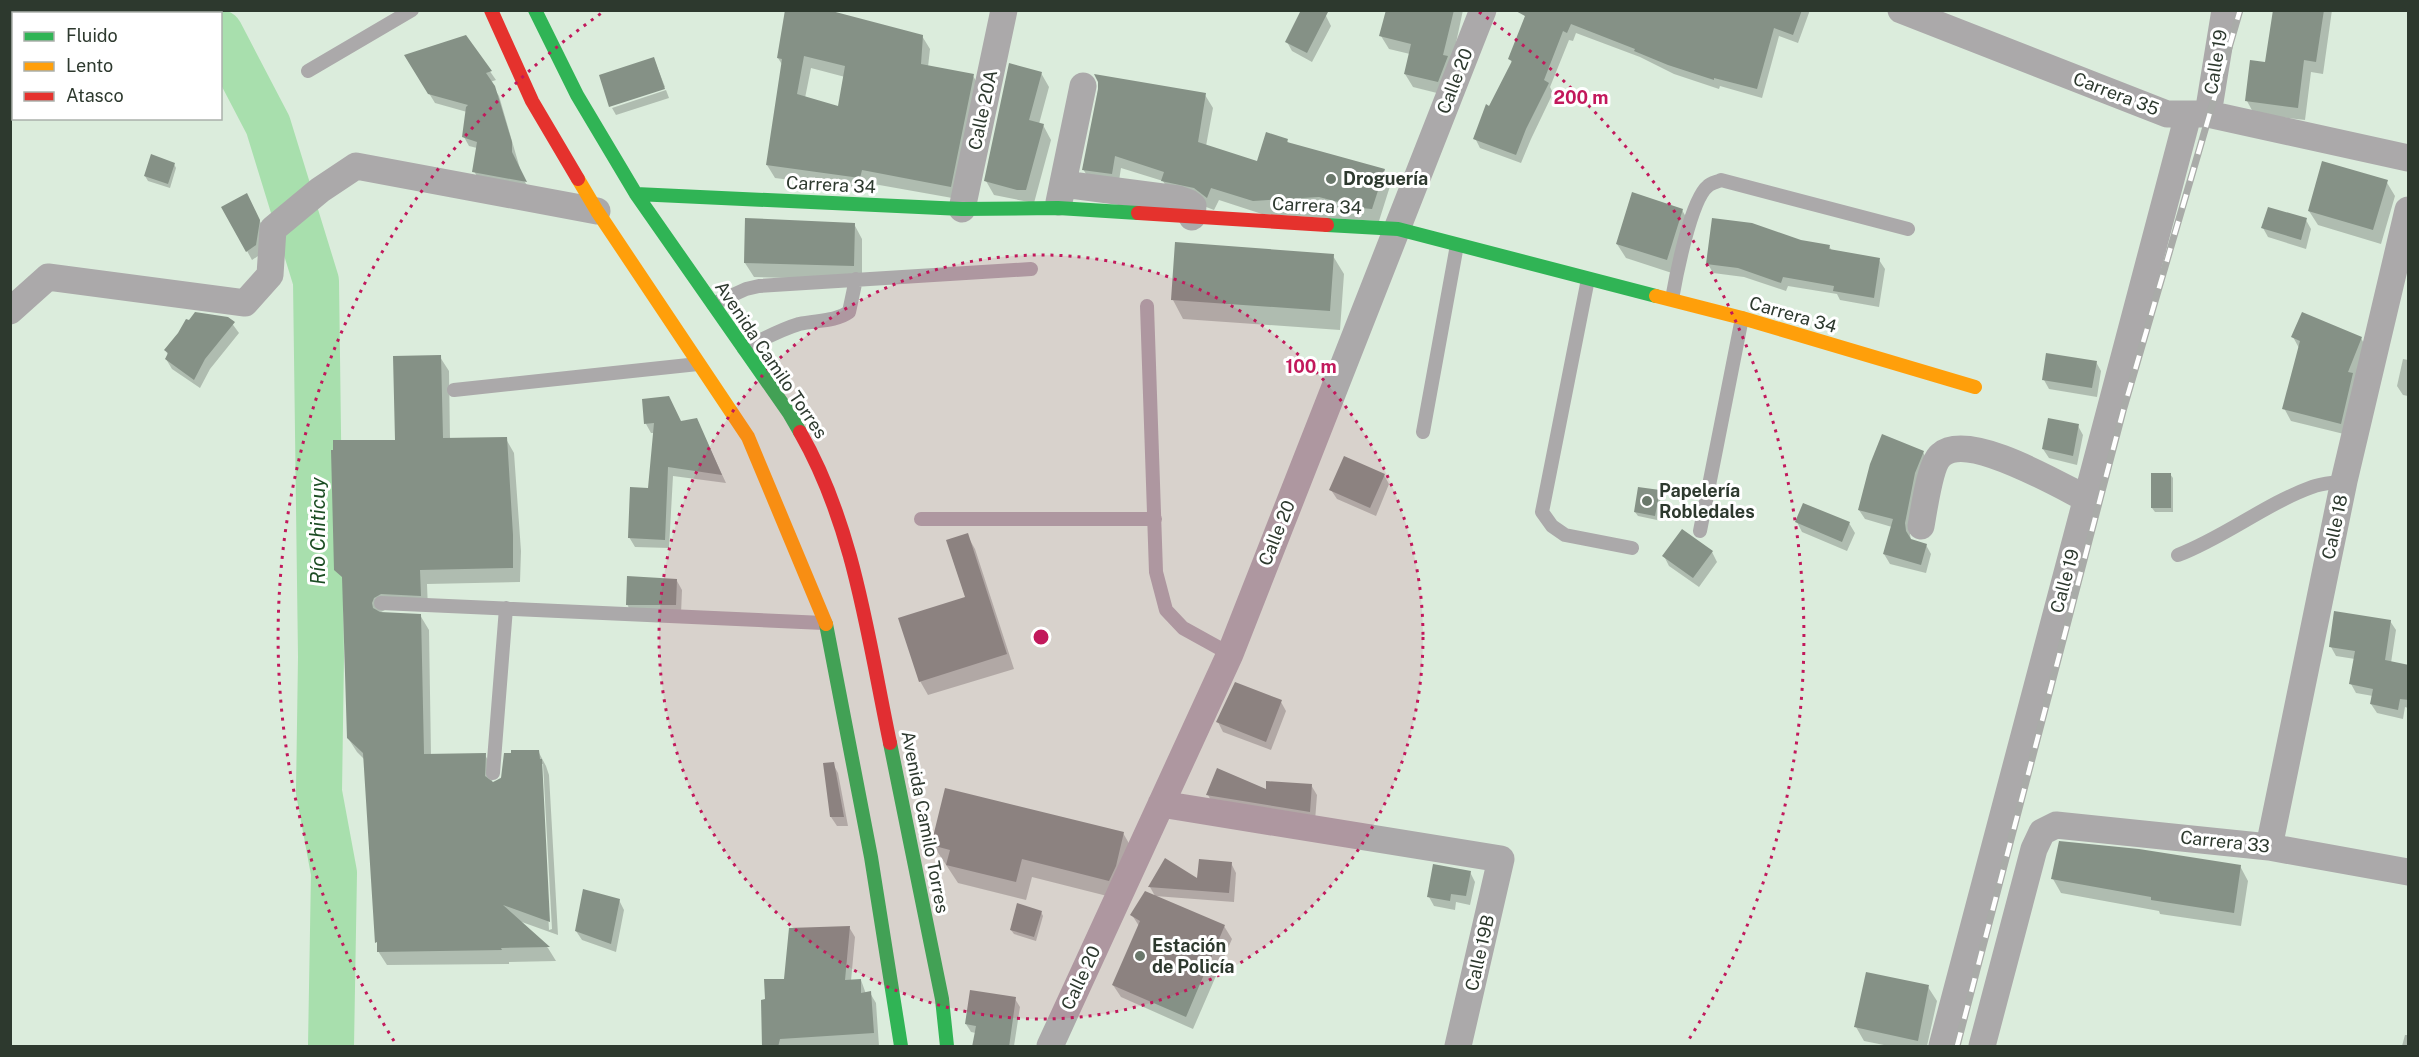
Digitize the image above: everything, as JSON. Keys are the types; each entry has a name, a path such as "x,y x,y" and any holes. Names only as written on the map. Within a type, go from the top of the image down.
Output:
{"main road":[{"path":"491,10 531,101 597,211 748,436 826,623 871,857 901,1047"},
{"name":"Avenida Camilo Torres","path":"535,10 577,95 636,194 789,413 815,458 830,495 855,574 942,999 948,1047"},
{"name":"Carrera 34","path":"636,194 962,209 1060,196"},
{"name":"Carrera 34","path":"1192,216 1398,229 1671,302 1742,318 1975,387"}],"street":[{"name":"Calle 20A","path":"962,209 1004,10"},
{"name":"Calle 20","path":"1050,1047 1230,654 1482,10"},
{"name":"Carrera 35","path":"1901,10 2168,114 2198,115 2409,158"},
{"name":"Calle 19","path":"1942,1047 2087,499 2198,115 2225,10"},
{"path":"1083,86 1060,196 1178,199 1193,206 1192,216"},
{"path":"10,310 48,277 245,303 270,275 273,229 320,190 356,166 597,211"},
{"name":"Calle 18","path":"2269,847 2344,481 2399,296 2409,210"},
{"path":"1921,526 1933,471 1939,456 1948,450 1960,448 1987,453 2016,463 2087,499"},
{"name":"Calle 19B","path":"1161,804 1501,859 1458,1047"},
{"name":"Carrera 33","path":"1982,1047 2034,849 2042,832 2056,825 2269,847 2409,872"}],"lane":[{"path":"308,71 412,10"},
{"path":"1671,302 1680,260 1699,197 1708,185 1721,180 1908,229"},
{"path":"1423,432 1457,245"},
{"path":"712,304 746,289 759,286 1031,269"},
{"path":"744,349 776,331 803,323 842,317 849,312 856,279"},
{"path":"1588,279 1542,512 1552,526 1565,535 1632,548"},
{"path":"1146,306 1156,572 1166,610 1183,628 1230,654"},
{"path":"1700,531 1742,318"},
{"path":"454,390 698,364"},
{"path":"2178,555 2205,545 2257,513 2313,486 2344,481"},
{"path":"921,519 1155,519"},
{"path":"381,603 826,623"},
{"path":"493,773 506,608"}],"building":[{"path":"785,10 828,10 923,35 921,64 974,74 951,187 862,170 860,178 766,165 782,59 777,58","holes":["804,56 845,66 838,106 797,94"]},
{"path":"1301,10 1329,10 1307,53 1285,42"},
{"path":"1386,10 1454,10 1443,55 1448,56 1438,82 1404,74 1411,44 1379,36"},
{"path":"1514,10 1802,10 1793,35 1774,28 1757,89 1714,78 1714,80 1668,65 1634,51 1635,49 1571,24 1567,33 1563,31 1544,80 1549,83 1516,155 1473,139 1486,104 1489,106 1512,61 1508,59 1525,16"},
{"path":"2273,10 2324,10 2316,62 2304,60 2298,108 2245,101 2250,60 2265,62"},
{"path":"466,35 492,71 486,73 495,86 512,142 512,152 527,182 472,172 477,142 462,137 468,105 428,94 404,55"},
{"path":"654,57 665,89 609,107 599,75"},
{"path":"1009,63 1042,72 1029,120 1044,124 1026,190 1017,190 984,181"},
{"path":"1094,74 1206,93 1198,142 1257,161 1266,132 1288,139 1287,142 1385,169 1372,209 1350,207 1319,197 1253,201 1211,188 1207,198 1194,188 1161,181 1164,172 1115,156 1112,174 1082,170 1098,89 1098,82"},
{"path":"151,154 175,163 168,184 144,176"},
{"path":"2322,161 2388,180 2373,230 2308,211"},
{"path":"1632,192 1683,209 1667,260 1616,244"},
{"path":"247,193 260,220 256,245 246,252 221,207"},
{"path":"2268,207 2307,218 2301,240 2261,228"},
{"path":"745,218 855,223 854,266 744,263"},
{"path":"1712,218 1752,223 1801,240 1830,245 1829,249 1880,258 1874,298 1833,291 1834,286 1783,277 1781,283 1738,268 1706,264"},
{"path":"1175,242 1334,254 1330,311 1171,300"},
{"path":"195,312 228,317 235,322 205,359 194,380 165,359 168,353 164,350 186,319 189,320"},
{"path":"2302,312 2362,337 2348,372 2353,373 2341,424 2282,409 2300,341 2291,337"},
{"path":"2046,353 2097,361 2092,388 2042,380"},
{"path":"441,355 443,438 507,437 513,568 420,570 421,596 381,594 374,598 372,603 373,608 380,612 421,614 424,754 486,753 485,776 493,782 501,778 504,753 511,753 511,750 539,750 540,759 542,759 550,922 503,905 550,947 377,952 377,942 375,943 363,753 347,738 342,577 334,570 331,450 333,450 333,440 395,440 393,356"},
{"path":"669,396 681,421 697,418 722,475 668,467 665,540 628,538 630,487 648,488 654,423 644,424 642,399"},
{"path":"2048,418 2079,424 2073,456 2042,449"},
{"path":"1882,434 1924,451 1915,473 1905,523 1906,531 1911,539 1927,544 1921,565 1883,554 1893,519 1858,510 1870,464"},
{"path":"1344,456 1385,474 1370,508 1329,490"},
{"path":"2151,473 2171,473 2171,508 2151,508"},
{"name":"Papelería Robledales","path":"1638,487 1660,490 1655,516 1634,512"},
{"path":"1803,503 1850,522 1842,542 1795,522"},
{"path":"1682,529 1713,551 1693,578 1662,556"},
{"path":"968,533 1007,654 919,682 898,618 965,597 946,540"},
{"path":"627,576 677,579 676,605 626,605"},
{"path":"2334,611 2391,620 2385,660 2409,665 2409,700 2400,699 2398,710 2370,704 2373,689 2349,684 2355,651 2329,647"},
{"path":"1235,682 1282,700 1266,742 1216,722"},
{"path":"834,762 844,817 830,817 823,763"},
{"path":"1217,768 1266,789 1266,781 1312,784 1310,812 1206,795"},
{"path":"945,788 1124,832 1116,866 1109,881 1022,859 1016,882 946,865 950,850 931,845"},
{"path":"2059,841 2139,849 2241,865 2234,913 2151,900 2151,897 2051,879"},
{"path":"1165,858 1197,878 1199,859 1232,862 1229,893 1148,887"},
{"path":"1433,864 1471,871 1466,896 1451,894 1450,901 1427,897"},
{"path":"583,889 620,899 611,944 575,931"},
{"path":"1145,891 1225,925 1186,1017 1112,985 1140,921 1130,915"},
{"path":"1017,903 1042,911 1034,937 1010,930"},
{"path":"850,926 845,980 861,979 861,993 871,991 874,1033 780,1039 778,1047 762,1047 761,1000 765,999 764,979 784,979 789,928"},
{"path":"1866,972 1929,985 1918,1041 1854,1027"},
{"path":"970,990 1016,997 1009,1047 972,1047 976,1026 965,1024"}],"waterway":[{"name":"Río Chiticuy","path":"222,37 268,125 316,281 321,657 319,792 334,873 331,1046"}],"railway":[{"path":"1957,1046 2123,411 2240,10"}],"traffic: fast":[{"path":"535,10 577,95 636,194 800,432"},
{"path":"636,194 962,209 1058,208 1138,213"},
{"path":"1327,225 1398,229 1656,296"},
{"path":"826,624 871,857 901,1046"},
{"path":"890,743 942,999 947,1046"}],"traffic: slow":[{"path":"578,179 748,437 826,624"},
{"path":"1656,296 1742,318 1975,387"}],"traffic: jam":[{"path":"491,10 532,101 578,179"},
{"path":"1138,213 1327,225"},
{"path":"800,432 834,505 846,544 866,623 890,743"}],"place":[{"name":"Droguería","path":"1331,179"},
{"name":"Papelería Robledales","path":"1647,501"},
{"name":"Estación de Policía","path":"1140,956"}]}
